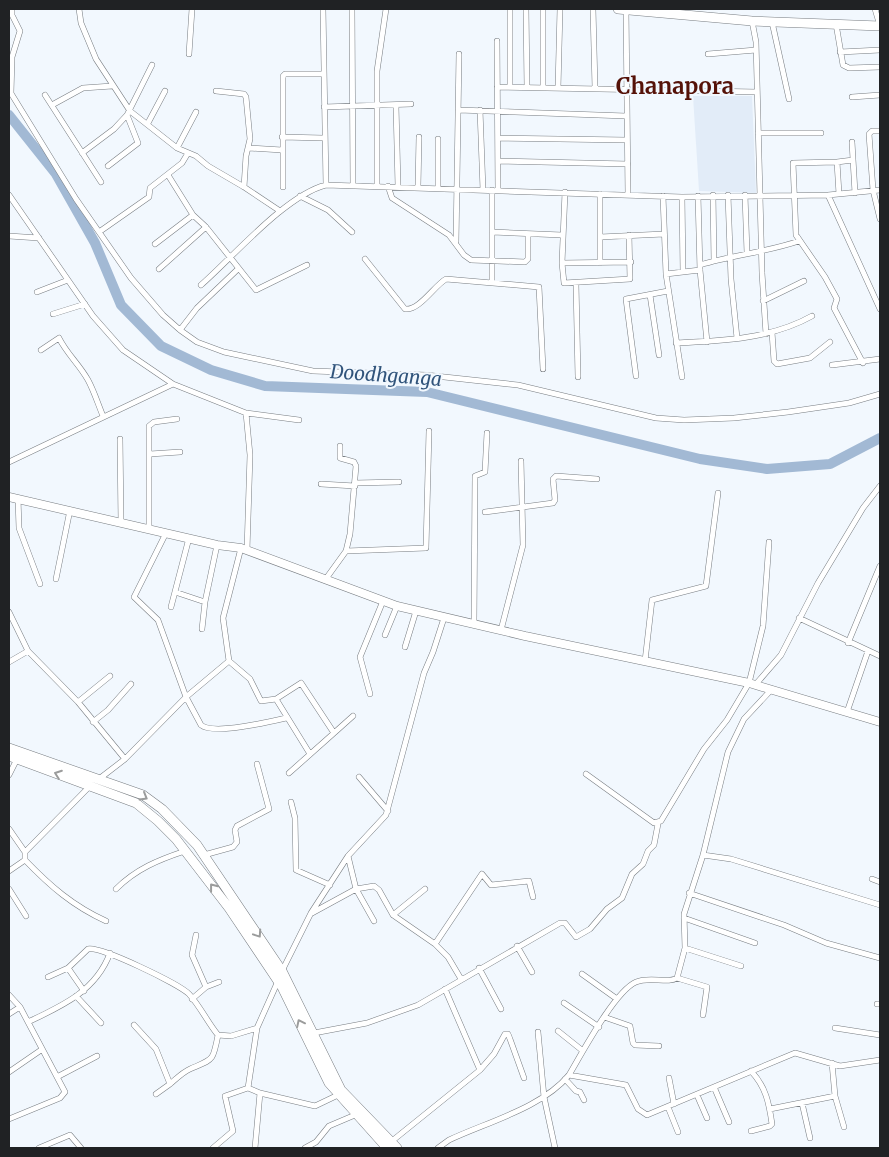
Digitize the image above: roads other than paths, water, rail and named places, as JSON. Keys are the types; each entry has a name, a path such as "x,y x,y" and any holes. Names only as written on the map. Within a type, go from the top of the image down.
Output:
{"main road":[{"path":"618,9 682,12 752,21 880,26"},
{"path":"9,497 217,545 244,549 383,601 416,611 752,684 880,722"},
{"path":"9,748 143,796 162,809 204,855 282,971 342,1090 392,1146"},
{"path":"13,758 136,803 158,820 185,851 229,908 278,980 329,1083 355,1115 392,1146"}],"street":[{"path":"12,9 12,14 20,31 12,57 10,91 99,232 131,278 163,315 197,342 224,352 314,371 426,375 518,385 656,418 684,420 734,418 850,403 880,394"},
{"path":"78,9 84,33 128,113 138,143 108,166"},
{"path":"189,54 192,9"},
{"path":"323,9 323,138 326,185"},
{"path":"352,9 353,185"},
{"path":"377,186 377,70 386,9"},
{"path":"510,9 510,87"},
{"path":"526,9 527,87"},
{"path":"543,9 543,88"},
{"path":"558,88 560,9"},
{"path":"593,9 594,88"},
{"path":"626,9 628,195"},
{"path":"875,9 880,26"},
{"path":"752,21 756,50 763,301 774,361 777,364 810,358 830,342"},
{"path":"772,22 790,100"},
{"path":"836,24 844,65 849,68 880,67"},
{"path":"492,282 492,232 498,161 498,42"},
{"path":"708,54 756,50"},
{"path":"840,52 880,50"},
{"path":"456,243 459,54"},
{"path":"82,153 114,129 128,113 152,65"},
{"path":"283,187 284,74 323,74"},
{"path":"52,105 83,88 112,86"},
{"path":"497,87 757,92"},
{"path":"216,90 246,95 250,139 244,187"},
{"path":"148,123 165,91"},
{"path":"45,95 101,182"},
{"path":"852,97 880,95"},
{"path":"324,107 411,104"},
{"path":"396,106 398,186"},
{"path":"458,110 626,116"},
{"path":"480,110 483,190"},
{"path":"177,148 196,112"},
{"path":"128,113 148,123 177,148 244,187 280,211"},
{"path":"880,131 872,131 869,134 873,190 880,219"},
{"path":"758,134 821,133"},
{"path":"282,137 323,138"},
{"path":"418,186 419,137"},
{"path":"498,138 627,140"},
{"path":"438,139 438,188"},
{"path":"852,142 855,193"},
{"path":"249,148 282,150"},
{"path":"99,232 149,197 150,188 183,162 188,153"},
{"path":"853,160 793,163 794,226 799,241 812,256 838,299 834,308 863,363"},
{"path":"498,161 628,164"},
{"path":"838,162 840,194"},
{"path":"168,175 194,215 206,227 252,286 258,290 307,264"},
{"path":"201,285 230,260 280,211 314,188 326,185 418,186 682,197 713,195 828,195 880,190"},
{"path":"388,186 392,198 440,229 456,243 468,258 492,261 527,261 528,234"},
{"path":"565,192 562,235 564,283 627,281 631,276 629,235"},
{"path":"600,194 600,263"},
{"path":"9,195 85,304 123,350 173,384 246,414 299,420"},
{"path":"713,195 714,261"},
{"path":"728,195 730,256 737,338"},
{"path":"745,195 747,253"},
{"path":"828,195 880,309"},
{"path":"300,196 328,210 352,232"},
{"path":"663,196 666,274 682,377"},
{"path":"698,196 700,268 706,342"},
{"path":"682,197 683,272"},
{"path":"155,244 194,215"},
{"path":"159,269 206,227"},
{"path":"492,232 562,235"},
{"path":"600,236 664,234"},
{"path":"9,236 39,238"},
{"path":"666,274 700,268 730,256 762,251 799,241"},
{"path":"365,259 405,309 408,310 415,307 446,279 539,287 543,369"},
{"path":"562,263 630,262"},
{"path":"180,330 198,308 238,269"},
{"path":"37,292 68,280"},
{"path":"763,301 804,280"},
{"path":"576,284 578,376"},
{"path":"636,376 625,302 628,298 668,291"},
{"path":"650,295 659,355"},
{"path":"53,314 85,304"},
{"path":"676,343 706,342 769,333 812,316"},
{"path":"41,350 58,338 70,358 78,364 89,382 103,416"},
{"path":"832,365 863,363 880,359"},
{"path":"9,462 173,384"},
{"path":"246,414 250,454 244,549 223,618 229,661 250,679 261,701 276,699 296,685 303,684 334,733"},
{"path":"149,529 150,424 177,419"},
{"path":"346,551 426,548 429,431"},
{"path":"474,624 475,476 486,472 487,433"},
{"path":"120,439 121,522"},
{"path":"325,580 346,551 350,534 355,464 340,458 340,446"},
{"path":"150,454 180,452"},
{"path":"502,630 521,557 523,506 521,461"},
{"path":"485,512 554,502 553,479 556,476 597,479"},
{"path":"321,484 399,482"},
{"path":"314,1033 385,1018 418,1005 517,946 562,922 565,923 576,937 590,929 607,909 622,898 632,874 643,864 646,855 656,842 658,824 704,750 752,684 781,655 799,618 863,508 880,486"},
{"path":"645,661 652,600 706,586 718,493"},
{"path":"18,498 19,528 40,584"},
{"path":"56,579 70,510"},
{"path":"166,533 134,596 158,620 186,697 201,725 207,728 252,725 286,718"},
{"path":"171,607 189,538"},
{"path":"752,684 763,626 769,542"},
{"path":"202,629 205,602 217,545"},
{"path":"848,643 880,566"},
{"path":"175,592 205,602"},
{"path":"370,694 360,657 383,601"},
{"path":"385,635 397,606"},
{"path":"405,647 416,611"},
{"path":"9,612 28,651 78,702 125,758"},
{"path":"248,1088 257,1028 282,971 311,913 348,856 382,822 388,811 422,678 434,652 444,618"},
{"path":"799,618 848,643 879,656 880,649"},
{"path":"9,662 28,651"},
{"path":"847,712 868,651"},
{"path":"99,779 125,758 186,697 229,661"},
{"path":"78,702 110,676"},
{"path":"93,722 108,710 131,684"},
{"path":"678,978 685,948 684,918 689,893 703,855 720,782 733,740 750,710 772,689"},
{"path":"276,699 310,754"},
{"path":"289,773 353,716"},
{"path":"9,775 13,758"},
{"path":"204,855 233,846 237,842 235,830 238,826 269,809 257,764"},
{"path":"586,774 658,824"},
{"path":"359,777 388,811"},
{"path":"25,852 91,786"},
{"path":"291,802 295,818 296,870 330,885"},
{"path":"9,829 25,852 25,860 67,900 106,921"},
{"path":"116,889 127,878 150,862 185,851"},
{"path":"703,855 731,859 880,905"},
{"path":"348,856 356,889 374,921"},
{"path":"9,871 25,860"},
{"path":"435,944 482,874 492,885 529,880 534,897"},
{"path":"872,879 880,882"},
{"path":"311,913 356,889 369,886 376,887 393,915 435,944 448,957 461,979"},
{"path":"9,889 26,916"},
{"path":"393,915 425,889"},
{"path":"689,893 784,925 826,943 880,958"},
{"path":"684,918 756,943"},
{"path":"196,936 192,956 206,987"},
{"path":"517,946 532,972"},
{"path":"48,977 68,968 90,948 110,953 185,991 218,1035 215,1052 200,1067 187,1070 156,1094"},
{"path":"685,948 742,966"},
{"path":"28,1022 84,992 100,974 110,953"},
{"path":"68,968 84,992"},
{"path":"479,968 501,1009"},
{"path":"582,974 618,999"},
{"path":"438,1148 449,1140 544,1097 567,1077 604,1017 629,986 640,980 655,978 671,981 678,978 707,987 703,1016"},
{"path":"192,999 206,987 219,982"},
{"path":"445,989 480,1070"},
{"path":"9,995 20,1007 41,1050 65,1089 64,1096 9,1119"},
{"path":"76,996 101,1023"},
{"path":"564,1003 598,1027"},
{"path":"9,1014 20,1007"},
{"path":"604,1017 630,1026 632,1043 635,1045 659,1046"},
{"path":"134,1025 156,1050 170,1084"},
{"path":"218,1035 231,1036 257,1028"},
{"path":"835,1028 880,1035"},
{"path":"538,1032 544,1097 555,1148"},
{"path":"558,1032 583,1051"},
{"path":"392,1146 480,1070 494,1054 507,1034 524,1078"},
{"path":"9,1072 41,1050"},
{"path":"567,1077 626,1085 642,1114 653,1114 795,1053 843,1066 880,1060"},
{"path":"56,1077 96,1056"},
{"path":"832,1063 835,1096 844,1127"},
{"path":"750,1131 772,1125 770,1109 763,1086 751,1071"},
{"path":"567,1077 576,1091 581,1093 584,1100"},
{"path":"670,1078 674,1104"},
{"path":"714,1087 729,1122"},
{"path":"213,1148 233,1132 225,1096 248,1088 260,1093 315,1106 338,1095"},
{"path":"255,1148 260,1093"},
{"path":"697,1095 707,1118"},
{"path":"770,1109 835,1096"},
{"path":"802,1103 810,1138"},
{"path":"668,1107 678,1132"},
{"path":"305,1148 316,1142 329,1126 355,1115"},
{"path":"39,1148 70,1135 80,1148"},
{"path":"316,1142 319,1148"}],"waterway":[{"name":"Doodhganga","path":"9,115 56,174 95,243 121,305 161,346 211,370 265,386 427,392 700,459 767,469 830,464 880,438"}],"district":[{"name":"Chanapora","path":"675,86"}]}
